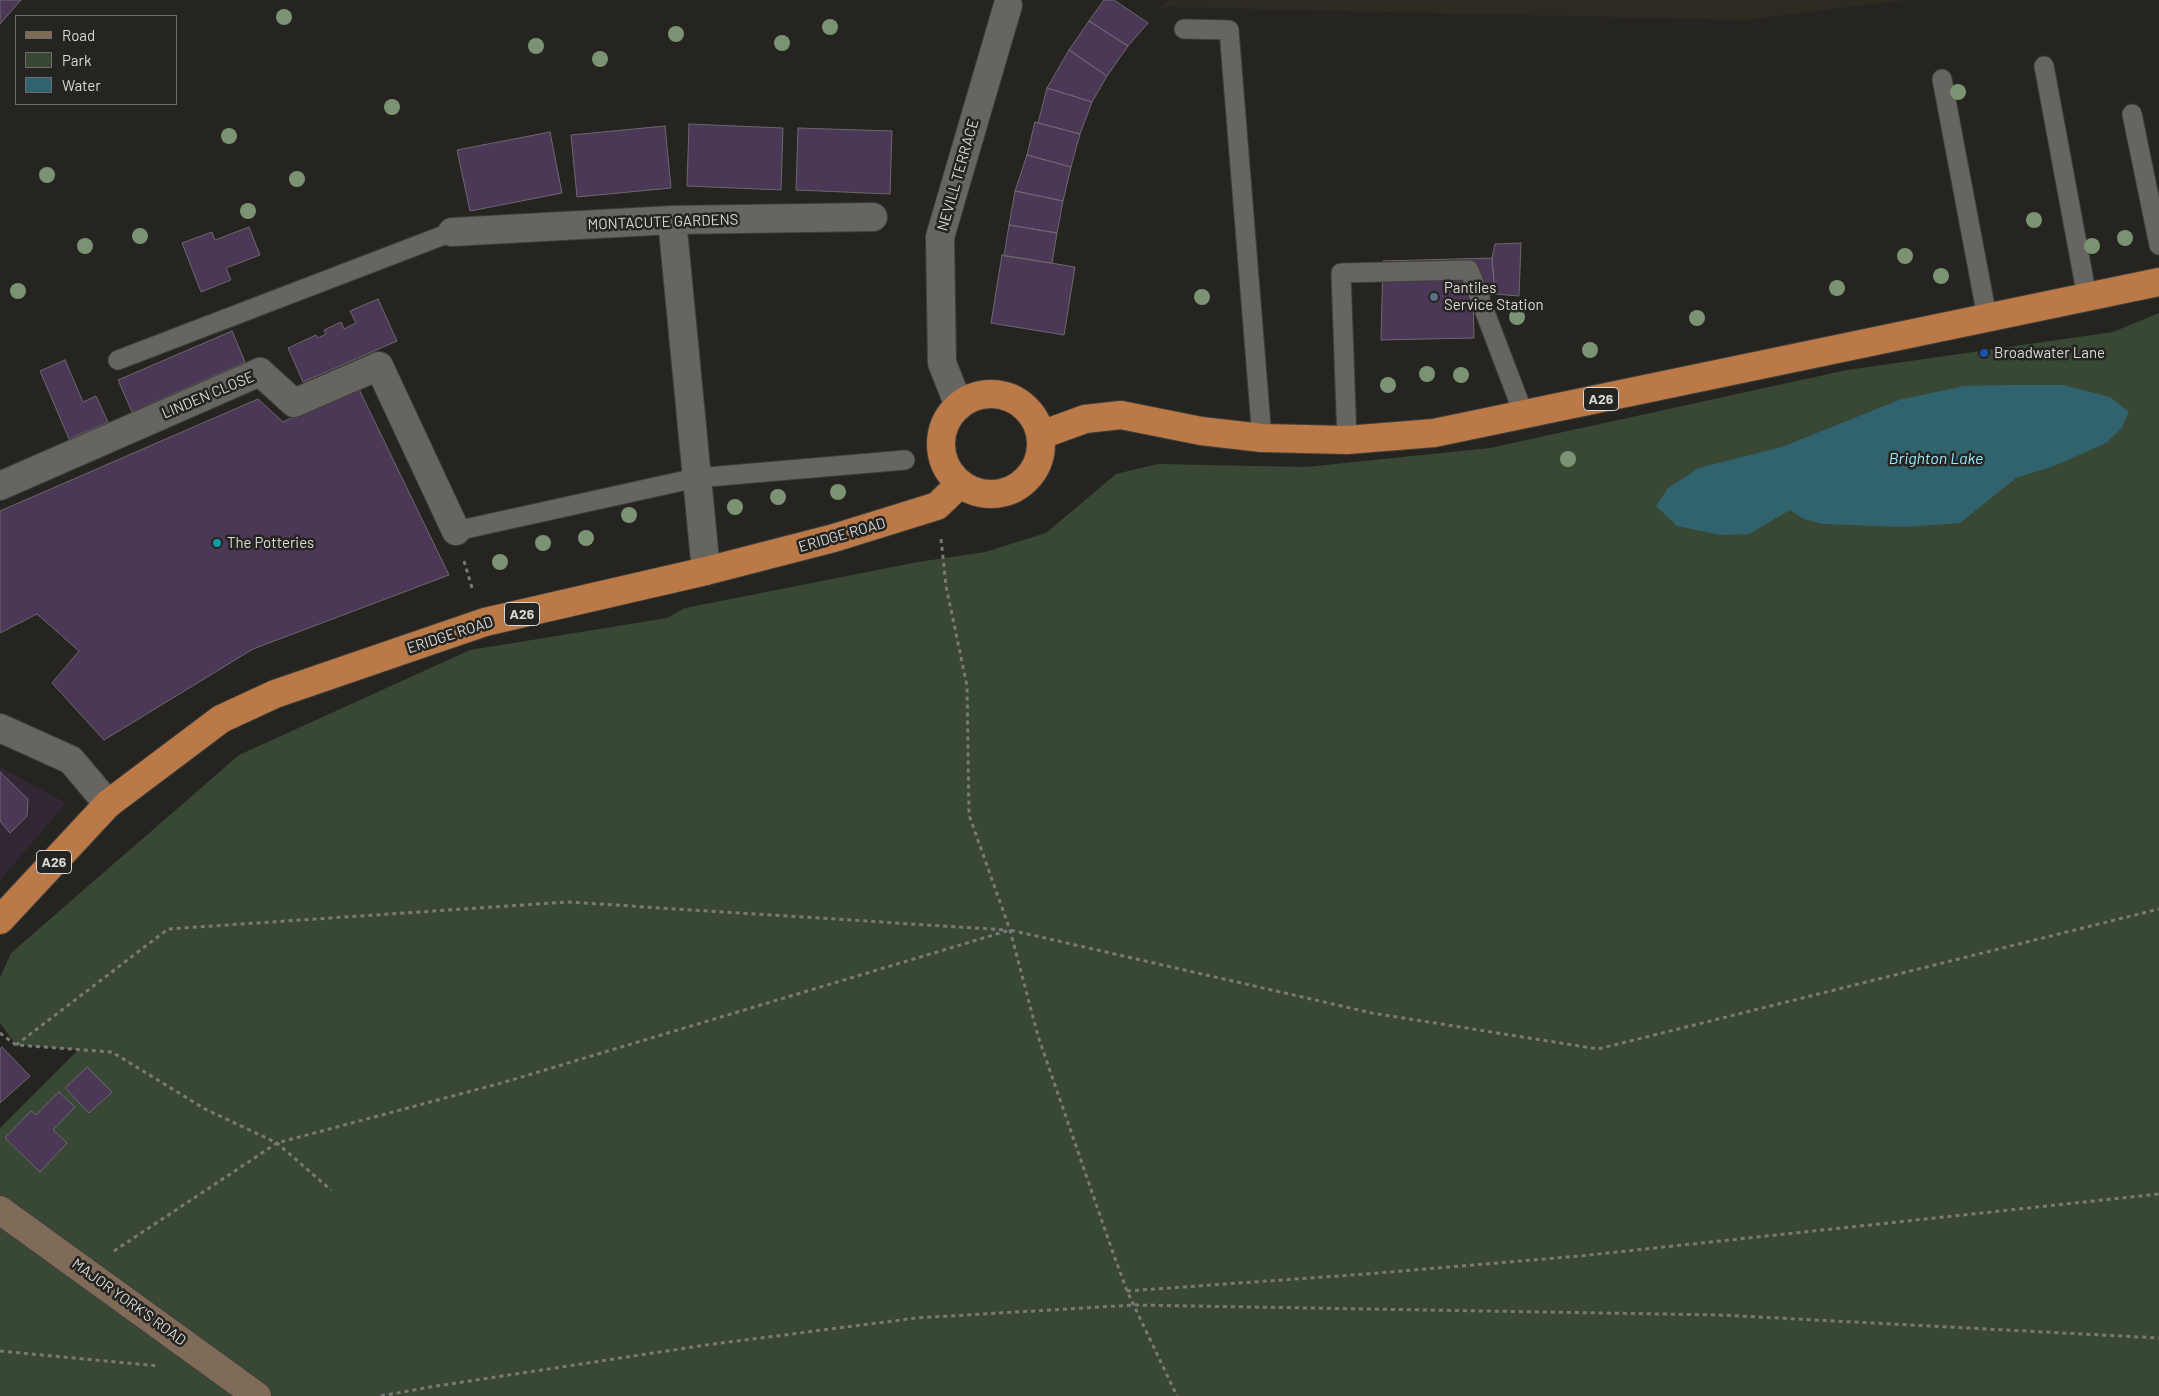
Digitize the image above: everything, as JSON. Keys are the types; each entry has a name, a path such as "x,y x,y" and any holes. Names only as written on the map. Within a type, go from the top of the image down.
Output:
{"highway":[{"name":"A26","path":"1041,435 1084,419 1121,415 1201,431 1262,438 1346,440 1434,433 2159,282"},
{"path":"985,394 1000,395 1013,399 1025,407 1036,420 1041,435 1041,452 1036,469 1024,482 1010,491 992,495 975,492 960,484 947,470 942,455 942,438 947,421 959,406 974,397 985,394"},
{"name":"ERIDGE ROAD","path":"108,804 221,719 275,694 485,622 706,571 834,538 937,506 960,484"},
{"name":"A26","path":"0,920 108,804"}],"street":[{"name":"NEVILL TERRACE","path":"959,406 942,363 940,236 1011,2"},
{"name":"MONTACUTE GARDENS","path":"452,232 672,220 873,217"},
{"path":"672,220 706,571"},
{"name":"LINDEN CLOSE","path":"0,486 260,372 294,403 379,366 456,531"},
{"path":"0,728 71,760 108,804"},
{"name":"MAJOR YORK'S ROAD","path":"0,1210 257,1396"}],"lane":[{"path":"1184,30 1229,30 1262,438"},
{"path":"2044,66 2087,297"},
{"path":"1942,79 1987,317"},
{"path":"2132,114 2159,245"},
{"path":"118,360 452,232"},
{"path":"1346,440 1341,273 1469,270 1524,415"},
{"path":"456,531 696,478 905,460"}],"path":[{"path":"937,506 946,586 967,686 969,815 1010,930 1038,1036 1128,1291 1177,1396"},
{"path":"16,1045 168,929 567,902 1010,930 1372,1013 1598,1049 2159,909"},
{"path":"84,1270 278,1144 505,1082 1010,930"},
{"path":"0,1033 16,1045 112,1052 205,1109 278,1144 331,1190"},
{"path":"1128,1291 1376,1274 1580,1256 2159,1194"},
{"path":"381,1396 430,1386 686,1348 916,1318 1134,1305 1720,1315 2159,1338"},
{"path":"0,1352 167,1367"}],"shaded area":[{"path":"1169,0 1908,0 1746,20 1161,7"},
{"path":"0,767 66,803 0,880"}],"green space":[{"path":"2159,313 2159,1396 0,1396 0,1128 78,1050 16,1045 0,1023 0,978 11,953 239,755 470,650 667,618 685,608 918,562 985,552 1046,533 1116,474 1158,464 1306,467 1490,448 1847,370 2113,332"}],"water":[{"name":"Brighton Lake","path":"2063,385 2110,397 2129,412 2121,429 2106,443 2054,466 2016,478 1960,523 1905,527 1823,524 1804,519 1790,510 1749,534 1721,535 1677,526 1656,506 1668,488 1699,468 1782,447 1899,400 1964,386"}],"building":[{"path":"0,0 21,0 0,24"},
{"path":"1104,0 1114,0 1148,23 1128,46 1089,21"},
{"path":"1089,21 1128,46 1107,76 1069,50"},
{"path":"1069,50 1107,76 1092,102 1047,88"},
{"path":"1047,88 1092,102 1080,134 1038,123"},
{"path":"1035,122 1080,134 1071,167 1027,155"},
{"path":"689,124 783,128 781,190 687,186"},
{"path":"665,126 671,188 577,197 571,135"},
{"path":"798,128 892,131 890,194 796,190"},
{"path":"550,132 562,193 470,211 457,150"},
{"path":"1027,155 1071,167 1063,201 1015,191"},
{"path":"1015,191 1063,201 1057,233 1009,225"},
{"path":"1009,225 1057,233 1052,263 1004,256"},
{"path":"249,227 260,255 226,268 231,280 201,292 182,243 212,232 215,240"},
{"path":"1521,243 1519,296 1495,294 1492,258 1495,244"},
{"path":"1002,255 1075,267 1064,335 991,323"},
{"path":"1492,258 1495,294 1473,299 1474,338 1381,340 1383,261"},
{"path":"378,299 397,341 303,382 288,348 316,335 318,338 326,334 324,330 341,322 344,329 356,323 350,311"},
{"path":"232,331 245,362 132,412 118,380"},
{"path":"65,360 83,402 96,396 108,422 69,439 40,371"},
{"name":"The Potteries","path":"357,385 449,575 253,649 104,740 52,683 79,651 37,614 0,633 0,511 258,399 283,422"},
{"path":"0,772 28,799 27,816 10,833 0,821"},
{"path":"2,1047 30,1076 0,1103 0,1049"},
{"path":"87,1067 112,1092 89,1113 65,1088"},
{"path":"59,1092 75,1107 53,1130 67,1143 40,1172 5,1138 31,1111 36,1115"}],"place":[{"name":"Pantiles Service Station","path":"1434,297"},
{"name":"Broadwater Lane","path":"1984,353"},
{"name":"The Potteries","path":"217,543"}]}
